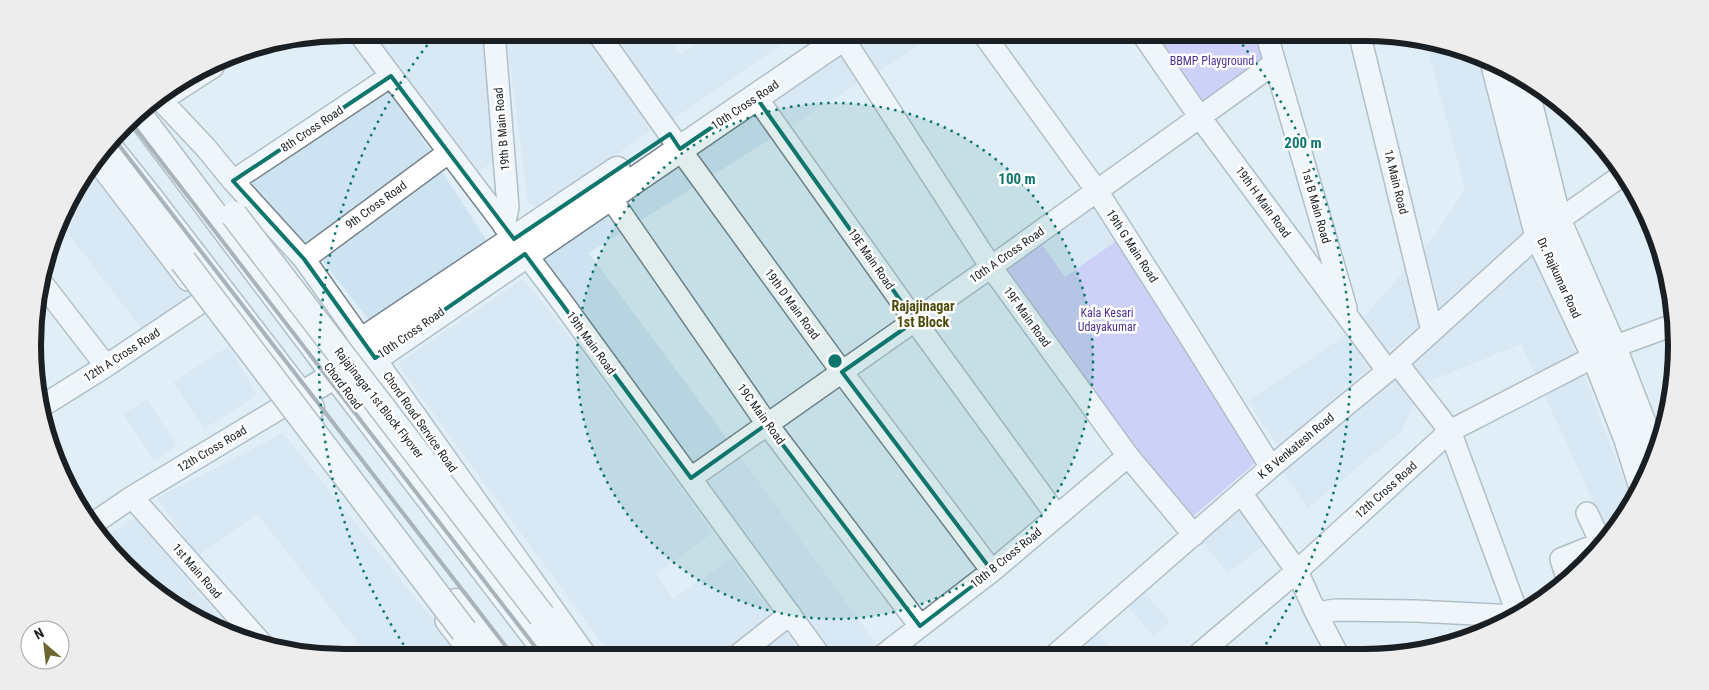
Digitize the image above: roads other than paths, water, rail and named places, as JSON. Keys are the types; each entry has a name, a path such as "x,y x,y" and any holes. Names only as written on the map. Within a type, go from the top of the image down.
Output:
{"main road":[{"name":"10th Cross Road","path":"335,375 515,240 675,141 827,41"},
{"name":"10th Cross Road","path":"515,240 610,196 675,141 756,97 829,41"},
{"name":"Dr. Rajkumar Road","path":"1497,72 1548,228 1604,351 1646,432 1651,446"},
{"name":"Dr. Rajkumar Road","path":"1525,87 1548,228"},
{"name":"Chord Road","path":"142,119 545,649"},
{"path":"112,151 149,197 292,401 491,649"},
{"name":"Rajajinagar 1st Block Flyover","path":"175,162 214,187 565,649"},
{"path":"149,197 164,238 478,649"},
{"name":"Dr. Rajkumar Road","path":"1604,351 1638,474"},
{"name":"12th Cross Road","path":"292,401 335,375"}],"street":[{"name":"19th Main Road","path":"365,41 515,240 815,649"},
{"name":"19th B Main Road","path":"495,41 508,207 515,240"},
{"name":"19th D Main Road","path":"609,41 675,141 842,372 992,572"},
{"name":"19F Main Road","path":"843,41 991,267 1128,456 1194,535"},
{"name":"19th G Main Road","path":"989,41 1097,191 1271,467"},
{"name":"19th H Main Road","path":"1147,41 1199,116 1350,322 1450,432 1514,609"},
{"name":"1st B Main Road","path":"1269,41 1350,322"},
{"name":"1A Main Road","path":"1362,41 1432,331"},
{"path":"1199,116 1275,63"},
{"name":"8th Cross Road","path":"233,181 391,76"},
{"name":"Chord Road Service Road","path":"169,97 233,181 304,259 581,649"},
{"name":"19E Main Road","path":"756,97 915,321 1057,516"},
{"name":"10th A Cross Road","path":"691,478 991,267 1199,116"},
{"name":"9th Cross Road","path":"304,259 449,152"},
{"path":"101,164 203,301 292,401 468,649"},
{"name":"K B Venkatesh Road","path":"1062,649 1271,467 1392,366 1548,228 1618,178"},
{"name":"19C Main Road","path":"610,196 767,424 920,626"},
{"path":"47,289 106,366"},
{"name":"12th A Cross Road","path":"47,403 203,301"},
{"name":"12th Cross Road","path":"1205,649 1297,571 1450,432 1604,351 1667,327"},
{"name":"12th Cross Road","path":"97,521 132,497 292,401"},
{"name":"10th B Cross Road","path":"891,649 992,572 1128,456"},
{"path":"1241,493 1297,571 1335,649"},
{"name":"1st Main Road","path":"132,497 254,635"},
{"path":"1587,513 1598,538"},
{"path":"1565,572 1561,558 1590,547"},
{"path":"1316,613 1336,610 1415,611 1502,615"},
{"path":"746,649 790,614"}],"railway":[{"path":"134,126 537,649"},
{"path":"118,144 508,649"}],"district":[{"name":"Rajajinagar 1st Block","path":"923,314"}],"park label":[{"name":"BBMP Playground","path":"1212,61"},
{"name":"Kala Kesari Udayakumar","path":"1107,320"}]}
